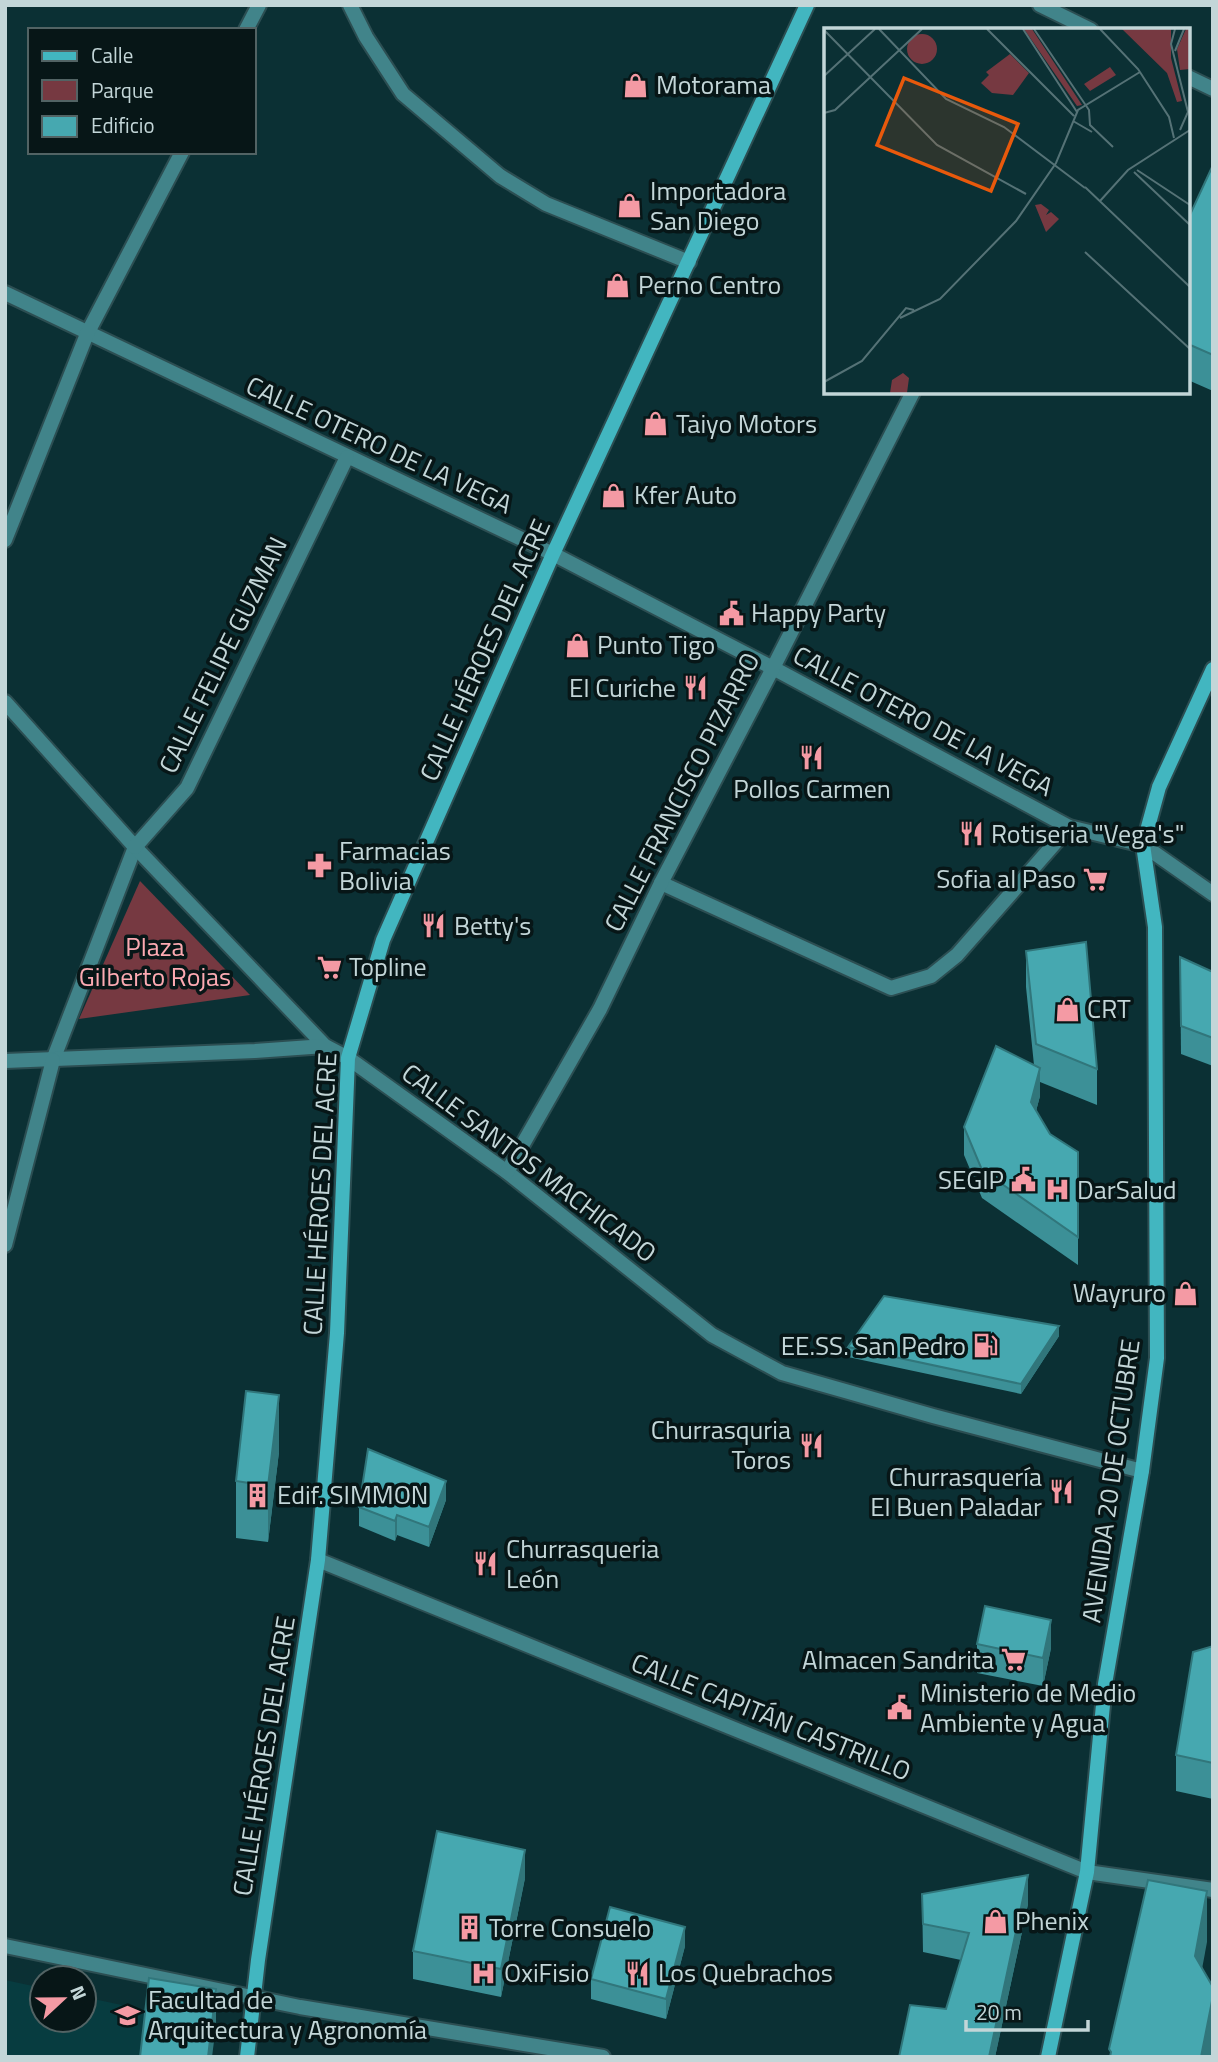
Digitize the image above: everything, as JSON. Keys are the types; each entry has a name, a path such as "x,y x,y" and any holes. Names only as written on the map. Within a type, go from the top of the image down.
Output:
{"main road":[{"name":"CALLE HÉROES DEL ACRE","path":"247,2057 258,1960 318,1560 337,1333 348,1058 383,940 554,554 807,5"},
{"name":"AVENIDA 20 DE OCTUBRE","path":"1048,2057 1087,1872 1105,1684 1142,1471 1157,1358 1156,927 1143,845 1159,787 1213,669"}],"street":[{"path":"247,28 259,5"},
{"path":"350,5 366,37 403,94 500,176 546,204 689,262"},
{"path":"1040,5 1087,28"},
{"path":"1190,78 1213,89"},
{"path":"5,540 87,334 181,154"},
{"name":"CALLE OTERO DE LA VEGA","path":"5,293 554,554 774,668 1069,827 1143,845 1213,894"},
{"name":"CALLE FRANCISCO PIZARRO","path":"507,1172 600,1009 661,883 774,668 912,394"},
{"name":"CALLE FELIPE GUZMAN","path":"5,1245 54,1060 135,847 187,788 347,457"},
{"name":"CALLE SANTOS MACHICADO","path":"5,702 135,847 325,1046 348,1058 507,1172 712,1335 782,1373 1142,1471"},
{"path":"661,883 891,988 931,976 957,955 1069,827"},
{"path":"5,1060 54,1060 325,1046"},
{"name":"CALLE CAPITÁN CASTRILLO","path":"318,1560 1087,1872 1213,1891"},
{"path":"5,1946 300,2007 603,2057"}],"shaded area":[{"name":"Facultad de Arquitectura y Agronomía","path":"5,1980 28,1985 28,2034 98,2034 98,2000 216,2025 212,2057 5,2057"}],"green space":[{"name":"Plaza Gilberto Rojas","path":"140,881 250,995 79,1019"}],"building":[{"path":"1213,165 1213,355 1190,345 1190,215"},
{"path":"1086,942 1097,1069 1036,1044 1026,951"},
{"path":"1180,957 1213,972 1213,1038 1181,1026"},
{"path":"996,1046 1040,1068 1031,1102 1050,1134 1078,1152 1078,1237 982,1170 964,1127"},
{"path":"884,1296 1059,1326 1021,1384 848,1347"},
{"path":"246,1391 279,1395 268,1486 236,1481"},
{"path":"368,1449 446,1481 429,1527 397,1515 395,1521 359,1507"},
{"path":"985,1606 1051,1620 1043,1658 977,1644"},
{"path":"1213,1646 1213,1763 1176,1755 1193,1652"},
{"name":"Torre Consuelo","path":"437,1831 525,1850 501,1969 413,1951"},
{"path":"1028,1875 989,2057 899,2057 910,2005 946,2009 969,1933 923,1924 922,1894"},
{"path":"1148,1880 1207,1891 1195,1956 1213,1987 1213,1996 1201,2057 1110,2057 1109,2049"},
{"name":"Los Quebrachos","path":"610,1907 685,1927 666,1999 591,1979"},
{"path":"149,1978 216,1989 208,2057 140,2057"}],"place":[{"name":"Motorama","path":"636,85"},
{"name":"Importadora San Diego","path":"630,206"},
{"name":"Perno Centro","path":"618,285"},
{"name":"Taiyo Motors","path":"656,424"},
{"name":"Kfer Auto","path":"614,495"},
{"name":"Happy Party","path":"731,613"},
{"name":"Punto Tigo","path":"577,645"},
{"name":"El Curiche","path":"696,688"},
{"name":"Pollos Carmen","path":"812,757"},
{"name":"Rotiseria \"Vega's\"","path":"971,834"},
{"name":"Farmacias Bolivia","path":"319,866"},
{"name":"Sofia al Paso","path":"1096,879"},
{"name":"Betty's","path":"434,926"},
{"name":"Topline","path":"329,967"},
{"name":"CRT","path":"1067,1009"},
{"name":"SEGIP","path":"1024,1180"},
{"name":"DarSalud","path":"1057,1190"},
{"name":"Wayruro","path":"1186,1293"},
{"name":"EE.SS. San Pedro","path":"986,1346"},
{"name":"Churrasquria Toros","path":"811,1445"},
{"name":"Churrasquería El Buen Paladar","path":"1062,1492"},
{"name":"Edif. SIMMON","path":"257,1495"},
{"name":"Churrasqueria León","path":"486,1564"},
{"name":"Almacen Sandrita","path":"1014,1660"},
{"name":"Ministerio de Medio Ambiente y Agua","path":"900,1708"},
{"name":"Phenix","path":"995,1921"},
{"name":"Torre Consuelo","path":"469,1928"},
{"name":"OxiFisio","path":"484,1973"},
{"name":"Los Quebrachos","path":"638,1973"},
{"name":"Facultad de Arquitectura y Agronomía","path":"128,2015"}]}
